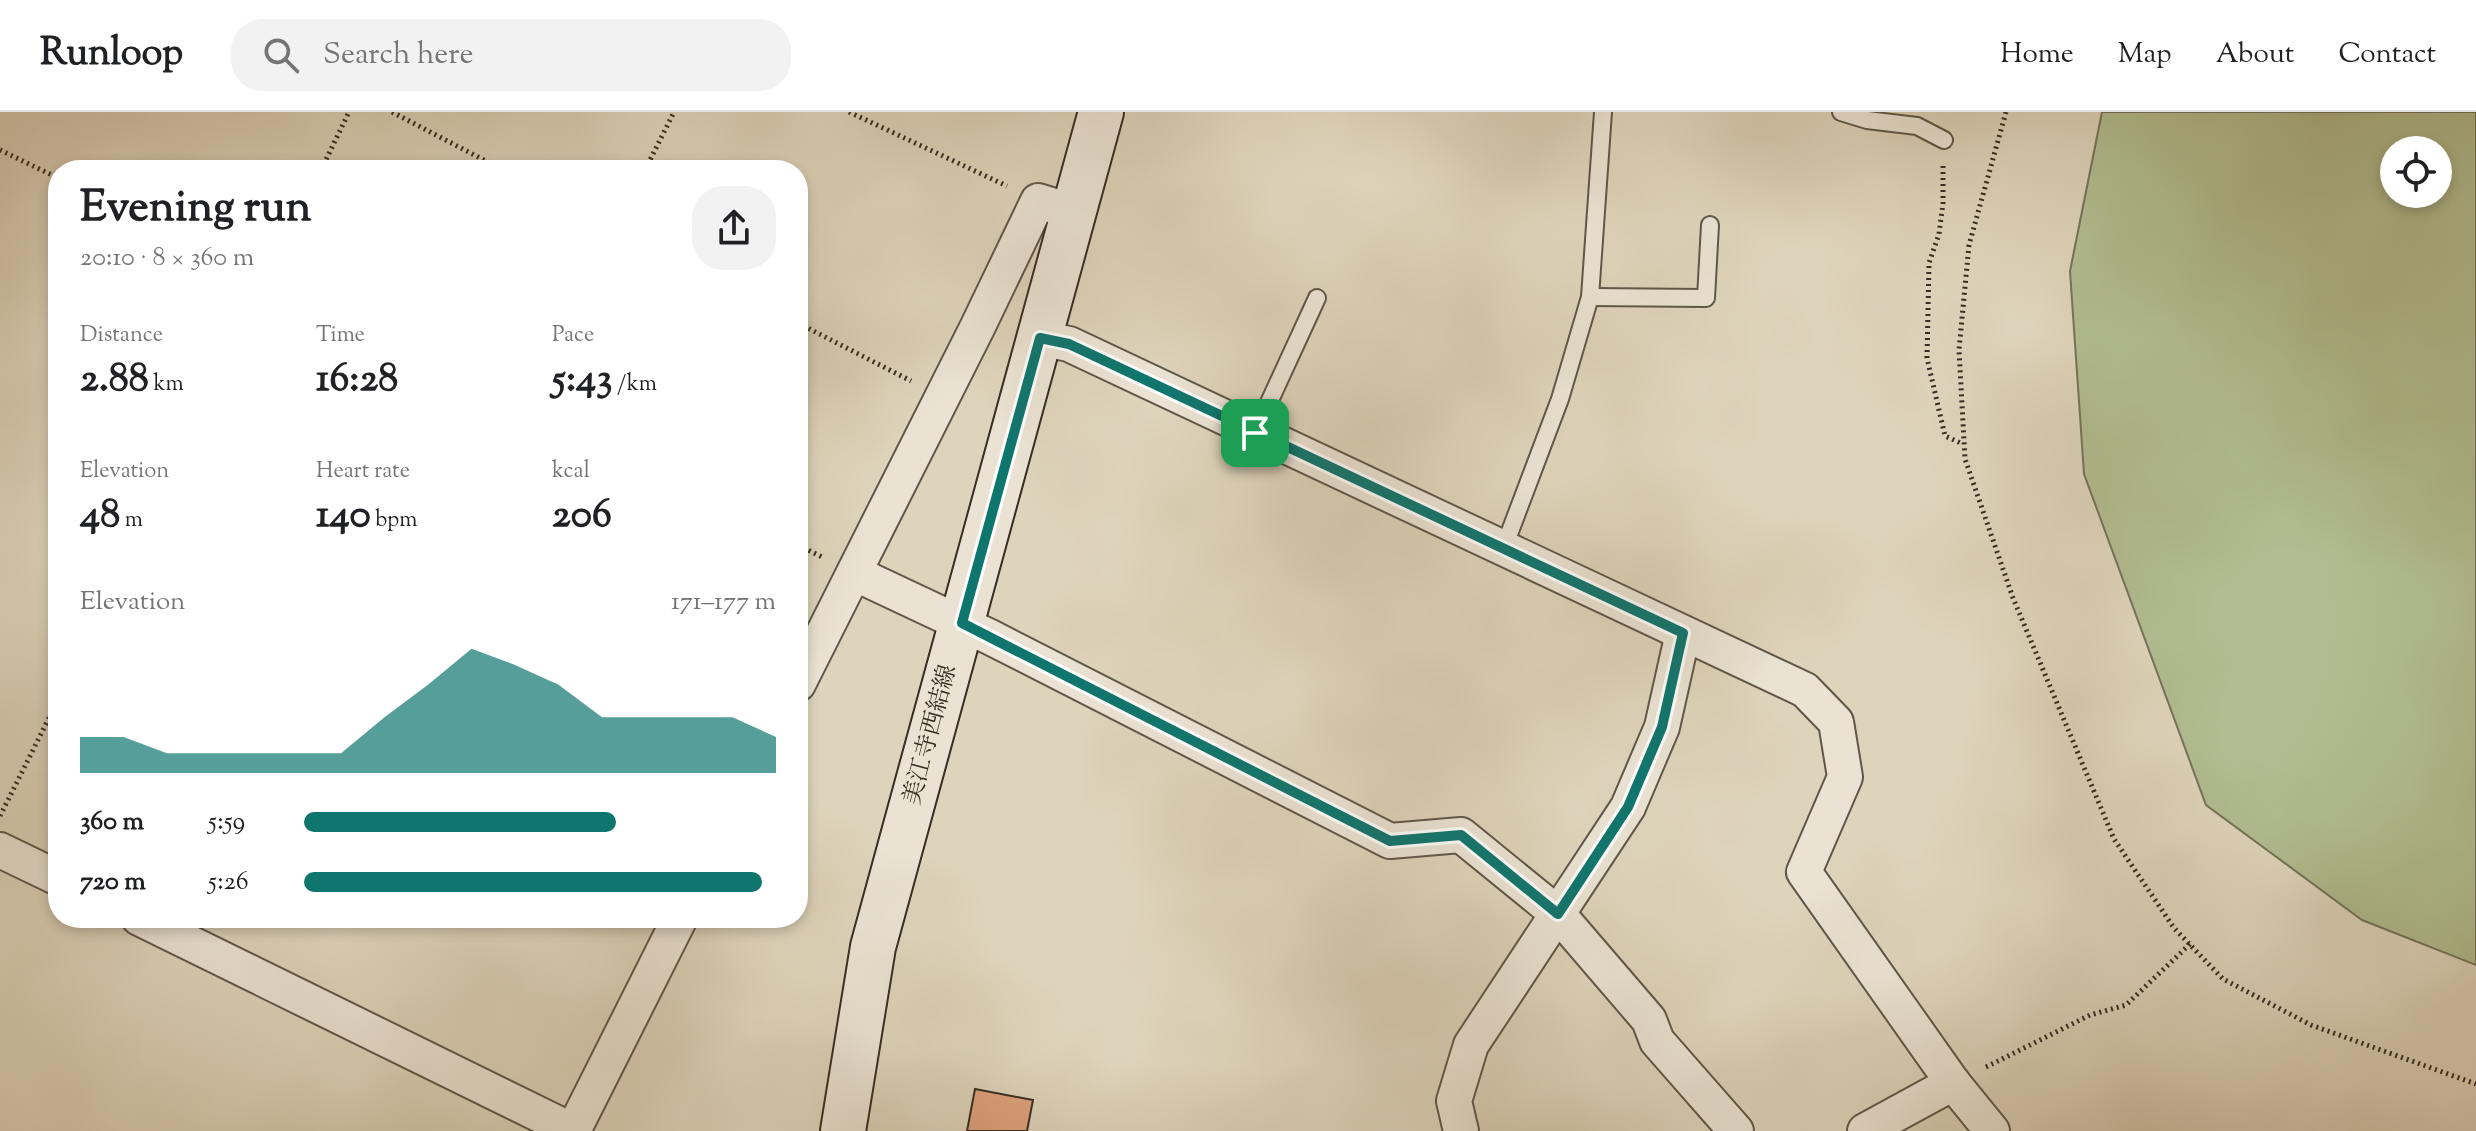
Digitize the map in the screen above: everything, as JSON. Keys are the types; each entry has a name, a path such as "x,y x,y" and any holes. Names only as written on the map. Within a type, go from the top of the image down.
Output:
{"main road":[{"name":"美江寺西結線","path":"843,1131 873,947 1040,338 1056,207 1101,112"}],"street":[{"path":"808,664 943,397 1056,207"},
{"path":"1040,338 1069,344 1805,690 1836,722 1845,777 1804,872 1953,1083 1992,1131"},
{"path":"854,573 962,623 1390,841 1461,835 1558,914 1649,1020 1657,1041 1736,1131"},
{"path":"1461,1131 1454,1101 1471,1045 1628,807 1662,727 1683,633"},
{"path":"0,850 48,873"},
{"path":"159,928 573,1131 675,928"},
{"path":"1865,1131 1953,1083"}],"lane":[{"path":"1503,550 1560,399 1590,297 1603,112"},
{"path":"1841,112 1867,120 1917,126 1944,140"},
{"path":"1590,297 1706,298 1710,225"},
{"path":"1255,433 1317,298"}],"path":[{"path":"326,160 349,112"},
{"path":"392,112 484,160"},
{"path":"650,160 674,112"},
{"path":"849,112 1056,207"},
{"path":"2006,112 1969,245 1959,350 1965,459 2013,598 2114,839 2174,928 2223,979 2311,1025 2476,1084"},
{"path":"0,150 48,173"},
{"path":"1943,166 1939,234 1929,263 1927,358 1945,436 1963,444"},
{"path":"808,328 943,397"},
{"path":"0,816 48,720"},
{"path":"1953,1083 2090,1015 2126,1005 2190,944"}],"green space":[{"path":"2102,112 2476,112 2476,965 2362,920 2206,805 2084,474 2070,271"}],"building":[{"path":"975,1089 1033,1100 1027,1131 967,1131"}],"route":[{"path":"1040,338 1069,344 1255,433 1683,633 1662,727 1628,807 1558,914 1461,835 1390,841 962,623 1040,338"}]}
